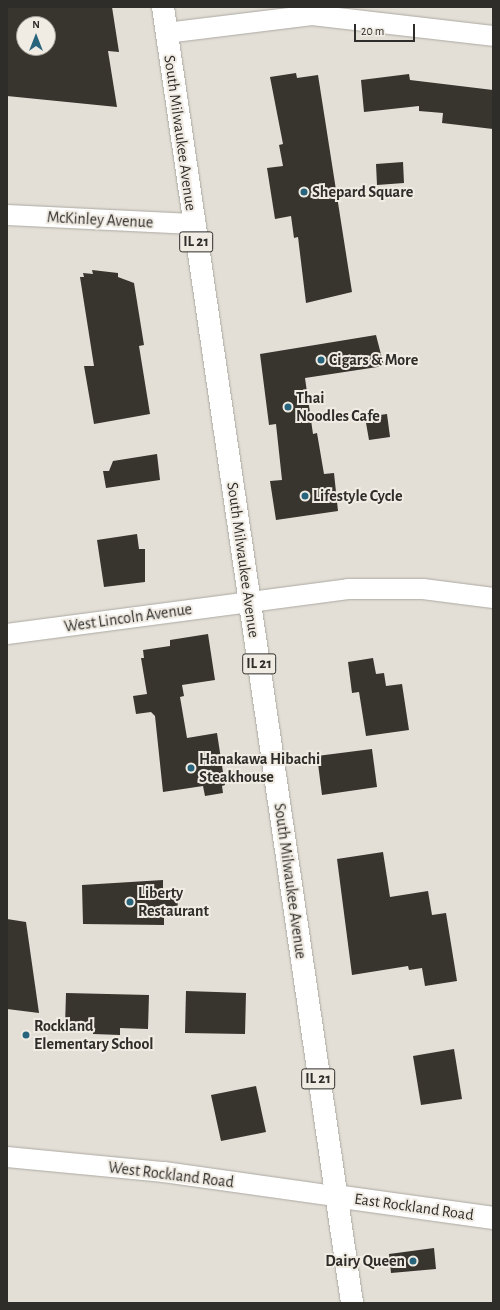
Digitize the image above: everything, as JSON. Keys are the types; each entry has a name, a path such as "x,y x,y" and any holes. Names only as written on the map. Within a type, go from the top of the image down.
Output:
{"main road":[{"name":"South Milwaukee Avenue","path":"163,7 193,224 250,602 335,1196 352,1303"},
{"name":"East Rockland Road","path":"335,1196 493,1218"}],"street":[{"path":"166,33 312,15 493,36"},
{"name":"McKinley Avenue","path":"7,215 193,224"},
{"name":"West Lincoln Avenue","path":"7,634 348,589 423,589 493,598"},
{"name":"West Rockland Road","path":"7,1157 164,1172 335,1196"}],"building":[{"path":"7,7 112,7 119,52 108,51 117,107 7,96"},
{"name":"Shepard Square","path":"296,73 297,78 318,75 352,292 306,303 298,237 294,238 291,216 275,219 267,168 283,166 279,145 283,144 270,77"},
{"path":"409,74 410,80 493,90 493,129 442,123 443,113 419,111 419,106 364,112 361,80"},
{"path":"403,162 404,183 377,185 376,164"},
{"path":"92,270 118,273 118,277 134,283 144,345 139,346 150,414 94,424 84,366 94,366 80,277 84,277 83,273 93,274"},
{"path":"376,335 384,366 305,378 313,434 317,433 324,474 334,473 338,511 276,520 270,481 282,480 276,424 269,425 260,354"},
{"path":"387,414 390,437 369,440 365,417"},
{"path":"157,454 160,480 106,488 103,471 109,471 113,461"},
{"path":"137,534 139,549 145,549 145,582 104,587 97,540"},
{"path":"208,634 215,680 182,685 184,696 180,697 187,738 217,733 225,785 222,786 223,793 205,796 203,786 163,792 155,716 151,712 136,714 133,696 147,694 141,658 144,658 143,650 170,646 170,640"},
{"path":"373,658 376,674 384,673 386,686 402,684 409,730 366,736 359,692 352,693 348,662"},
{"path":"372,749 377,787 322,795 317,756"},
{"path":"383,852 390,897 428,891 432,915 446,913 457,981 425,986 422,968 409,970 408,966 352,975 337,859"},
{"name":"Liberty Restaurant","path":"163,880 163,894 177,894 178,910 164,910 164,925 83,924 82,885"},
{"name":"Rockland Elementary School","path":"7,919 26,922 39,1013 7,1009"},
{"path":"186,991 246,993 245,1034 185,1033"},
{"path":"66,993 149,995 148,1029 120,1028 120,1035 93,1034 93,1027 65,1027"},
{"path":"454,1049 462,1099 421,1105 413,1056"},
{"path":"256,1086 266,1132 221,1141 211,1095"},
{"name":"Dairy Queen","path":"434,1248 436,1269 391,1273 389,1254"}],"place":[{"name":"Shepard Square","path":"304,192"},
{"name":"Cigars & More","path":"321,360"},
{"name":"Thai Noodles Cafe","path":"288,407"},
{"name":"Lifestyle Cycle","path":"305,496"},
{"name":"Hanakawa Hibachi Steakhouse","path":"191,768"},
{"name":"Liberty Restaurant","path":"130,902"},
{"name":"Rockland Elementary School","path":"26,1035"},
{"name":"Dairy Queen","path":"413,1261"}]}
